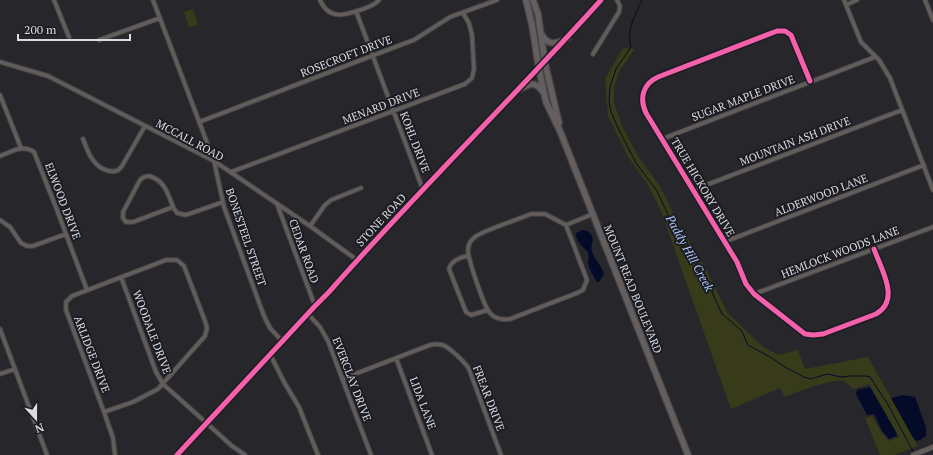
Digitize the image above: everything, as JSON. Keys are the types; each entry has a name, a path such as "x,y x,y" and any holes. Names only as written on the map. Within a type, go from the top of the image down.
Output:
{"main road":[{"name":"MOUNT READ BOULEVARD","path":"526,0 545,97 560,131 688,455"},
{"name":"MOUNT READ BOULEVARD","path":"533,0 538,14 545,62 560,131"},
{"path":"540,32 545,40 550,43 559,42 568,38"},
{"path":"518,90 524,86 534,84 540,88 545,97"}],"street":[{"path":"54,0 69,37"},
{"name":"BONESTEEL STREET","path":"153,0 214,161 223,202 267,322 282,341"},
{"path":"320,0 326,9 334,14 344,15 373,5 379,0"},
{"name":"ROSECROFT DRIVE","path":"199,122 414,40 444,21 497,0"},
{"name":"STONE ROAD","path":"177,455 357,260 568,38 601,0"},
{"path":"593,54 619,12 620,6 617,0"},
{"path":"844,0 858,37 886,71 933,190"},
{"path":"846,4 857,0"},
{"path":"925,0 933,20"},
{"name":"KOHL DRIVE","path":"356,11 423,190"},
{"name":"MENARD DRIVE","path":"231,172 465,84 472,78 474,69 472,35 469,23 463,13"},
{"path":"99,40 160,18"},
{"name":"TRUE HICKORY DRIVE","path":"810,82 791,35 782,30 658,77 650,82 646,88 642,95 642,102 646,113 737,262 746,284 754,294 802,332 813,335 823,334 876,314 886,305 889,290 874,250"},
{"name":"SUGAR MAPLE DRIVE","path":"662,139 875,56"},
{"name":"MCCALL ROAD","path":"0,62 48,76 214,161 277,203 357,260"},
{"path":"0,95 21,148 0,156"},
{"name":"MOUNTAIN ASH DRIVE","path":"693,190 902,110"},
{"path":"83,139 93,161 106,170 114,173 120,170 145,126"},
{"name":"ELWOOD DRIVE","path":"21,148 30,149 36,156 87,290"},
{"name":"ALDERWOOD LANE","path":"724,242 924,166"},
{"path":"173,207 133,222 126,222 123,218 123,212 140,180 146,177 156,179 164,186 177,213 186,215 223,202"},
{"path":"310,226 325,205 331,200 361,188"},
{"name":"CEDAR ROAD","path":"277,203 315,306"},
{"path":"531,214 545,214 566,225 586,275 587,280 583,290 572,296 510,319 499,319 494,317 488,310 468,256 469,244 475,236 531,214"},
{"path":"566,225 593,214"},
{"path":"0,220 10,227 21,243 27,246 33,246 66,234"},
{"name":"HEMLOCK WOODS LANE","path":"754,294 933,227"},
{"path":"468,256 459,258 451,263 449,269 466,312 471,315 488,310"},
{"name":"ARLIDGE DRIVE","path":"115,455 113,438 65,306 68,299 87,290 166,260 173,259 180,262 184,266 205,321 206,332 203,340 163,384"},
{"name":"WOODALE DRIVE","path":"121,277 156,372 163,384 232,446 245,455"},
{"name":"EVERCLAY DRIVE","path":"307,314 325,334 371,455"},
{"path":"0,329 47,455"},
{"name":"FREAR DRIVE","path":"342,379 430,345 437,344 447,348 466,363 501,455"},
{"path":"270,354 284,382 300,407 318,455"},
{"name":"LIDA LANE","path":"396,358 432,455"},
{"path":"0,374 15,369"},
{"path":"104,412 146,396 163,384"},
{"path":"913,455 933,447"}],"green space":[{"path":"193,9 198,25 189,27 184,12"},
{"path":"623,48 635,49 620,70 614,87 614,103 623,128 638,156 661,188 679,225 705,267 727,312 763,347 778,355 798,350 805,369 868,357 918,446 894,455 880,455 865,418 872,416 881,432 889,441 899,437 869,384 854,389 842,380 799,391 785,397 780,388 731,409 661,211 647,183 628,157 608,116 605,79"}],"water":[{"path":"582,230 590,233 592,236 592,252 604,274 599,282 596,281 589,268 588,252 577,239 576,233"},
{"path":"870,387 897,436 889,439 882,431 874,414 867,415 856,394 857,390"},
{"path":"903,395 915,397 926,427 926,436 920,440 916,441 912,436 891,398"}],"waterway":[{"name":"Paddy Hill Creek","path":"642,0 630,28 631,47 616,69 610,87 609,102 611,112 636,163 657,191 674,228 703,272 722,314 742,331 748,345 804,377 811,379 827,374 842,377 870,377 887,403 914,453"}],"cycle path":[{"path":"177,455 396,218 601,0"},
{"path":"810,81 791,35 785,31 777,31 658,77 649,83 644,92 643,102 646,113 737,262 746,284 754,294 805,334 823,334 876,314 883,308 887,301 887,284 874,249"}]}
